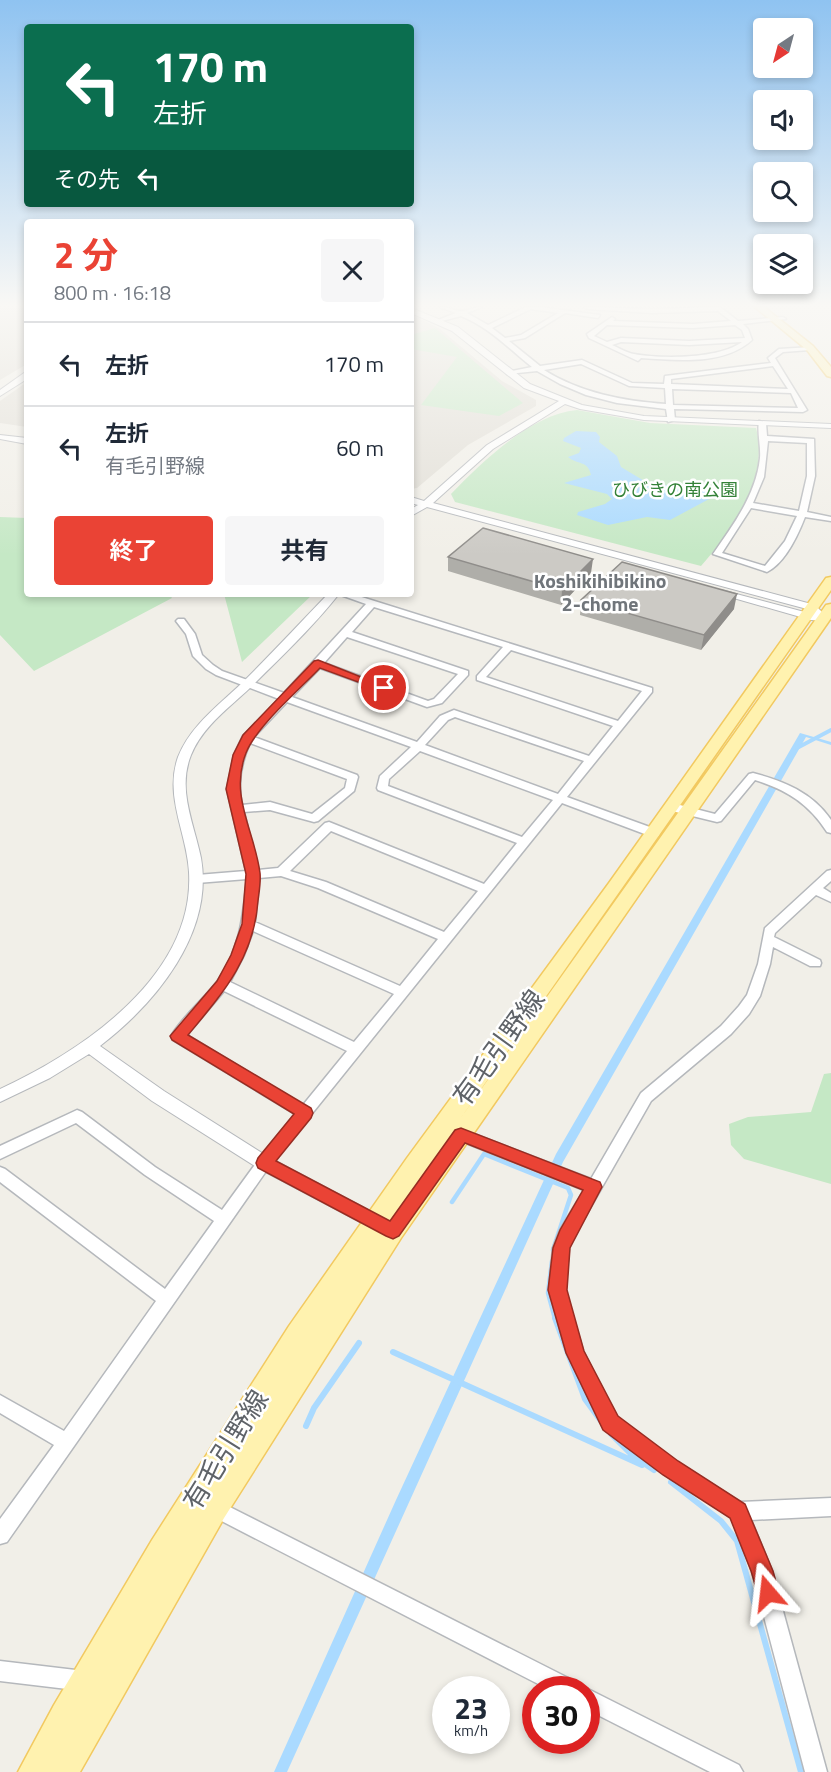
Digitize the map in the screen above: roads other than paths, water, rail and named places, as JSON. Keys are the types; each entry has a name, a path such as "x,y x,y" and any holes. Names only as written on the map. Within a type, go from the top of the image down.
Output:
{"main road":[{"name":"有毛引野線","path":"63,1772 93,1693 203,1484 298,1335 384,1226 461,1135 679,810 818,613 831,581"},
{"name":"有毛引野線","path":"34,1772 93,1693 214,1508 384,1226 654,832 679,810"}],"street":[{"path":"535,390 563,402 623,415 671,420 831,426"},
{"path":"579,390 594,395 644,404 803,410 793,391 760,390"},
{"path":"667,390 671,420"},
{"path":"414,507 426,504 490,447 563,402"},
{"path":"762,423 763,462 759,486 741,522 717,554 767,569 777,559 802,515 812,476 812,441 763,438"},
{"path":"0,429 24,433"},
{"path":"0,437 24,441"},
{"path":"426,504 818,613"},
{"path":"749,505 831,519"},
{"path":"414,509 818,613"},
{"path":"0,1096 42,1076 89,1046 127,1013 155,983 180,946 192,914 197,879 195,855 178,798 179,775 184,756 193,738 212,717 331,597"},
{"path":"0,1535 264,1163 648,690 353,597"},
{"path":"305,1113 178,1036 222,984 238,955 249,924 253,874 232,789 234,772 247,738 318,664 372,603"},
{"path":"181,621 192,632 196,653 205,664 219,674 654,832"},
{"path":"318,664 427,704 438,701 465,673 346,633"},
{"path":"509,646 480,678 620,725"},
{"path":"525,842 382,788 384,778 419,746 444,718 454,713 591,760"},
{"path":"237,809 270,806 314,818 350,789 353,777 247,738"},
{"path":"679,810 710,818 724,815 736,794 753,776 786,786 805,797 823,815 831,829"},
{"path":"281,872 329,826 486,890"},
{"path":"197,879 281,872 322,885 447,938"},
{"path":"831,874 769,931 764,964 757,985 744,1010 726,1030 646,1097 566,1236 561,1248 557,1290 575,1353 610,1423 670,1468 738,1511 831,1507"},
{"path":"814,889 831,898"},
{"path":"249,924 402,992"},
{"path":"768,939 815,963"},
{"path":"222,984 357,1049"},
{"path":"89,1046 158,1096 264,1163 384,1226"},
{"path":"0,1153 77,1116 150,1171 224,1220"},
{"path":"461,1135 594,1187"},
{"path":"0,1173 167,1300"},
{"path":"0,1403 66,1442"},
{"path":"214,1508 544,1676"},
{"path":"738,1511 762,1571 816,1772"},
{"path":"0,1671 93,1693"},
{"path":"600,1705 732,1772"}],"water":[{"path":"576,431 596,432 600,437 599,442 617,456 621,467 651,485 698,485 721,492 720,497 711,498 670,520 647,517 608,525 577,515 578,512 605,504 612,499 607,494 564,483 591,475 585,465 568,457 579,453 581,448 563,441"},
{"path":"800,733 831,742 831,745 806,737 563,1162 287,1772 274,1772 396,1500 556,1154"}],"waterway":[{"path":"797,748 831,730"},
{"path":"452,1202 484,1154 568,1188 571,1195 553,1250"},
{"path":"552,1261 548,1293 555,1319"},
{"path":"555,1318 585,1399 601,1421"},
{"path":"306,1426 314,1408 359,1343"},
{"path":"393,1352 642,1465"},
{"path":"611,1434 632,1455 654,1470"},
{"path":"671,1482 721,1521 737,1541 801,1772"}],"district":[{"name":"Koshikihibikino 2-chome","path":"600,592"}],"park label":[{"name":"ひびきの南公園","path":"675,490"}]}
